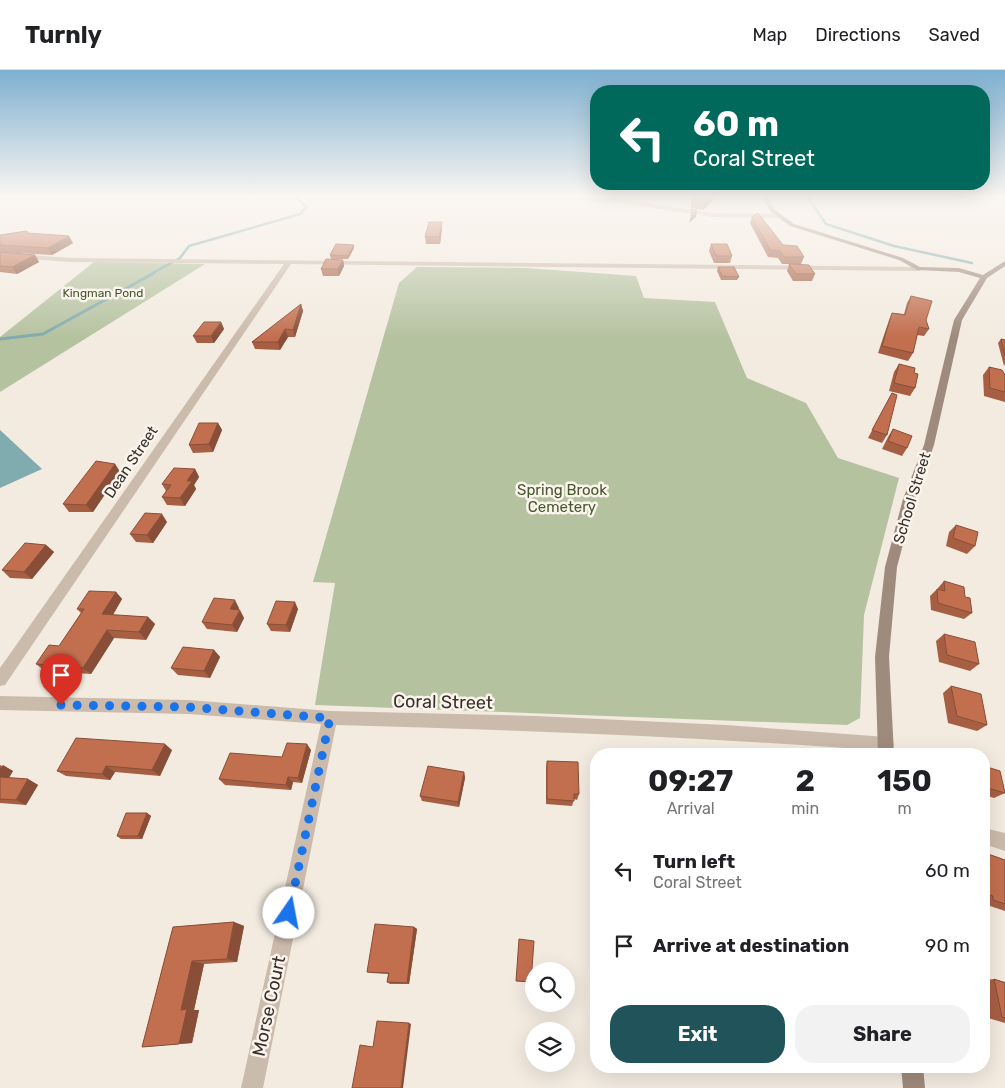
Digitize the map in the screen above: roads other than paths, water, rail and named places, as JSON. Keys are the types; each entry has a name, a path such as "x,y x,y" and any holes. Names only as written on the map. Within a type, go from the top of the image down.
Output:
{"main road":[{"path":"848,243 901,259 919,269 946,270 984,277"},
{"name":"School Street","path":"886,748 882,657 891,567 909,499 929,445 958,320 984,277 1005,263"},
{"path":"913,1073 914,1088"}],"street":[{"path":"0,255 71,260 919,269"},
{"name":"Dean Street","path":"0,680 289,262"},
{"name":"Coral Street","path":"0,703 188,707 330,718 546,724 726,732 877,748"},
{"name":"Morse Court","path":"252,1088 330,718"},
{"path":"990,838 1005,842"}],"water":[{"path":"0,430 42,469 0,488"}],"waterway":[{"path":"151,274 180,258 189,246 201,243"},
{"path":"883,243 972,263"},
{"path":"0,339 43,334 154,273"}],"park label":[{"name":"Kingman Pond","path":"103,293"},
{"name":"Spring Brook Cemetery","path":"562,498"}]}
